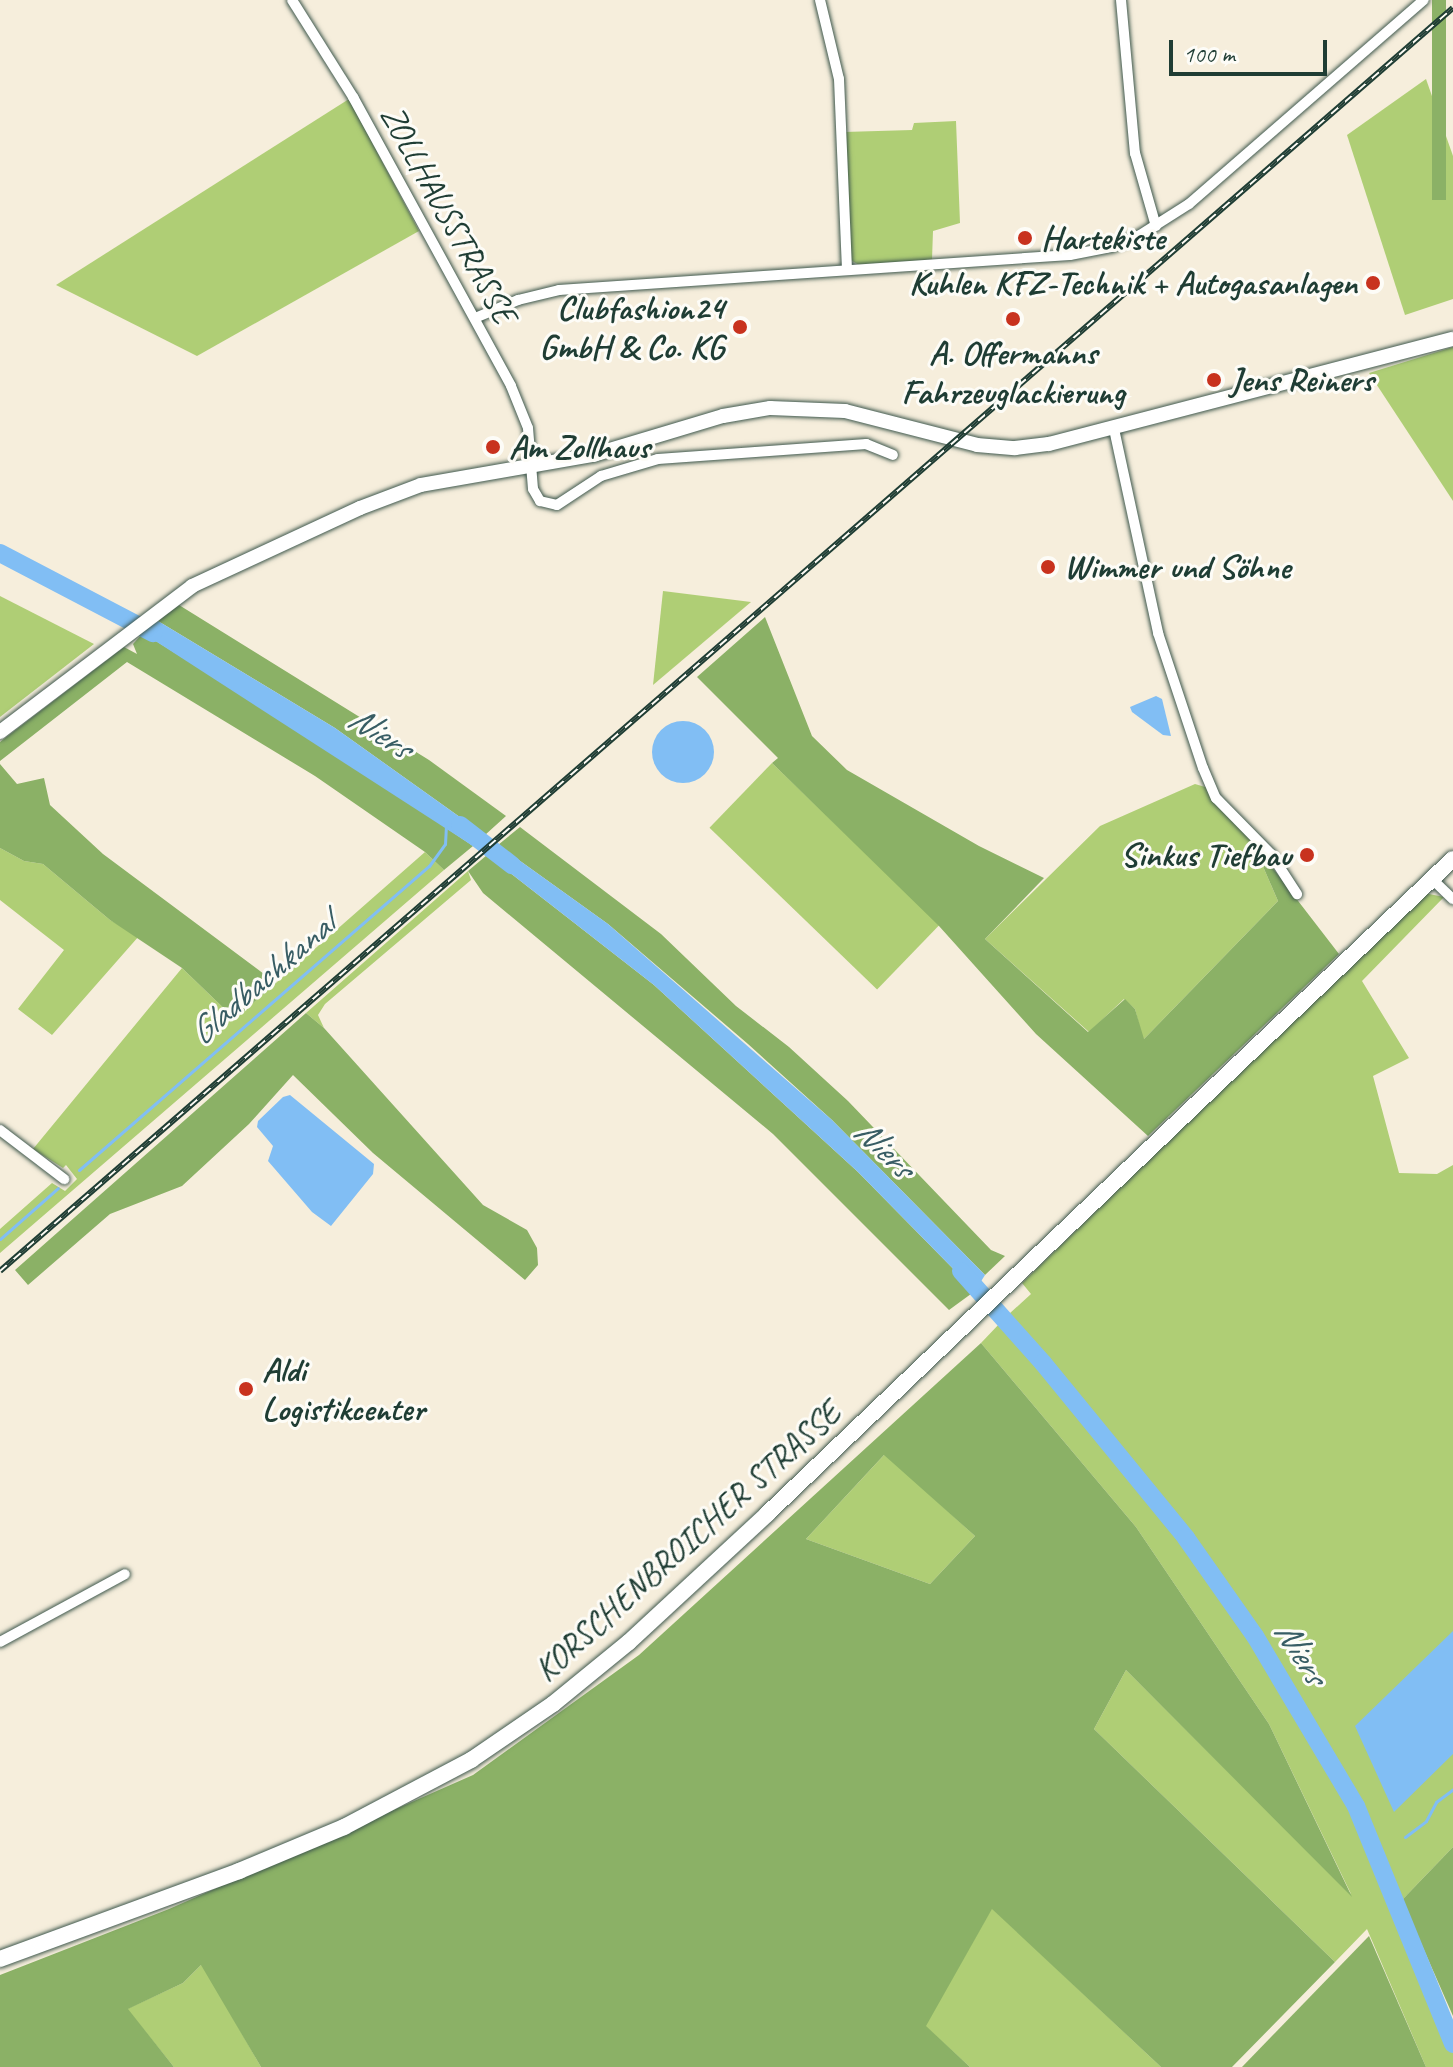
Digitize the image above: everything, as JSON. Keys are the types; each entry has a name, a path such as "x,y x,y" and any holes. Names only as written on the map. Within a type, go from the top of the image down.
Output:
{"main road":[{"name":"KORSCHENBROICHER STRASSE","path":"0,1959 239,1871 330,1833 471,1760 553,1704 629,1642 979,1314 1453,859"}],"street":[{"name":"ZOLLHAUSSTRASSE","path":"292,0 353,97 524,413 535,495 544,503 555,506 609,473 658,459 866,444 893,455"},
{"path":"820,0 839,79 847,269"},
{"path":"1121,0 1135,153 1156,226"},
{"path":"475,318 518,300 559,290 1086,253 1112,247 1156,226 1201,194 1424,0"},
{"path":"0,732 149,617 208,578 402,490 461,475 612,450 723,416 789,407 845,411 989,446 1041,445 1114,429 1453,339"},
{"path":"1114,429 1158,633 1203,768 1216,798 1271,854 1297,894"},
{"path":"1432,879 1453,899"},
{"path":"0,1130 64,1179"},
{"path":"0,1642 125,1574"}],"green space":[{"path":"1432,0 1446,0 1446,200 1432,200"},
{"path":"1426,79 1453,156 1453,299 1405,315 1347,135"},
{"path":"349,99 419,231 197,356 56,285"},
{"path":"956,121 960,223 933,231 932,260 859,265 849,259 844,132 912,130 914,123"},
{"path":"1453,347 1453,501 1369,373"},
{"path":"663,591 751,602 653,685"},
{"path":"0,596 94,644 0,717"},
{"path":"179,605 429,760 506,816 485,835 335,728 158,621"},
{"path":"765,617 812,736 847,770 979,846 1044,878 985,939 1088,1032 1125,999 1135,1009 1144,1039 1278,901 1252,841 1339,954 1148,1136 1036,1034 939,926 772,763 778,758 697,677"},
{"path":"143,633 321,744 473,846 444,870 425,852 315,776 127,662 0,761 0,742 124,647 137,654 133,644"},
{"path":"772,763 940,925 877,990 709,828"},
{"path":"0,764 17,784 44,778 50,805 103,854 276,983 235,1019 182,968 110,920 43,864 24,861 0,848"},
{"path":"1195,784 1212,789 1252,841 1278,901 1143,1040 1135,1009 1124,999 1089,1032 985,939 1100,826"},
{"path":"520,827 661,934 736,1006 789,1047 848,1101 991,1250 1005,1256 985,1275 832,1120 748,1044 608,924 498,845"},
{"path":"0,848 24,861 43,864 110,920 139,936 52,1035 18,1009 64,950 0,900"},
{"path":"425,852 444,870 0,1253 0,1229 52,1183 65,1191 77,1179 66,1165 63,1168 33,1149 182,968 235,1019"},
{"path":"487,855 654,985 858,1172 975,1291 949,1310 773,1134 483,893 468,871"},
{"path":"468,871 471,880 325,1004 318,1015 324,1028 306,1013"},
{"path":"1424,893 1444,897 1362,981 1409,1058 1373,1076 1399,1173 1437,1174 1453,1165 1453,1847 1402,1900 1357,1799 1236,1597 1168,1504 1009,1314 1031,1294 1022,1283"},
{"path":"306,1013 324,1028 483,1205 527,1230 537,1248 538,1265 525,1280 373,1153 293,1075 249,1124 182,1186 110,1214 28,1285 15,1270"},
{"path":"1001,1322 1168,1524 1226,1601 1290,1704 1347,1806 1453,2053 1453,2067 1426,2067 1367,1929 1335,1962 1094,1729 1126,1670 1351,1894 1269,1724 1136,1527 981,1343"},
{"path":"981,1343 1136,1527 1269,1724 1352,1897 1126,1670 1094,1729 1335,1962 1232,2067 1161,2067 992,1909 926,2026 970,2067 261,2067 201,1965 183,1983 128,2009 174,2067 0,2067 0,1975 169,1909 473,1775 639,1655","holes":["884,1455 975,1536 930,1584 806,1539"]},
{"path":"885,1454 975,1536 930,1584 806,1539"},
{"path":"1453,1847 1453,2016 1402,1900"},
{"path":"992,1908 1161,2067 970,2067 925,2026"},
{"path":"1369,1936 1426,2067 1242,2067"},
{"path":"202,1964 261,2067 174,2067 127,2009 183,1983"}],"water":[{"path":"158,621 335,728 485,835 473,846 143,633"},
{"path":"1156,696 1162,699 1171,736 1163,735 1132,712 1130,707"},
{"path":"677,721 689,721 705,730 712,740 712,764 705,774 689,783 677,783 657,769 652,758 652,746 666,726"},
{"path":"498,845 608,924 832,1120 985,1275 975,1291 858,1172 654,985 487,855"},
{"path":"290,1095 374,1164 373,1174 331,1226 312,1212 268,1161 273,1146 257,1127 258,1121 283,1097"},
{"path":"1453,1631 1453,1754 1394,1812 1355,1726"}],"waterway":[{"name":"Niers","path":"0,553 153,633"},
{"name":"Niers","path":"460,825 512,865"},
{"name":"Gladbachkanal","path":"79,1170 429,866 445,844 446,827"},
{"name":"Gladbachkanal","path":"0,1239 58,1188"},
{"name":"Niers","path":"961,1271 1043,1363 1186,1538 1255,1636 1356,1806 1453,2044"},
{"path":"1405,1837 1426,1821 1436,1802 1453,1789"}],"railway":[{"path":"0,1271 1453,8"}],"place":[{"name":"Hartekiste","path":"1025,238"},
{"name":"Kuhlen KFZ-Technik + Autogasanlagen","path":"1373,283"},
{"name":"A. Offermanns Fahrzeuglackierung","path":"1013,319"},
{"name":"Clubfashion24 GmbH & Co. KG","path":"740,327"},
{"name":"Jens Reiners","path":"1214,380"},
{"name":"Am Zollhaus","path":"493,447"},
{"name":"Wimmer und Söhne","path":"1048,567"},
{"name":"Sinkus Tiefbau","path":"1307,855"},
{"name":"Aldi Logistikcenter","path":"246,1389"}]}
